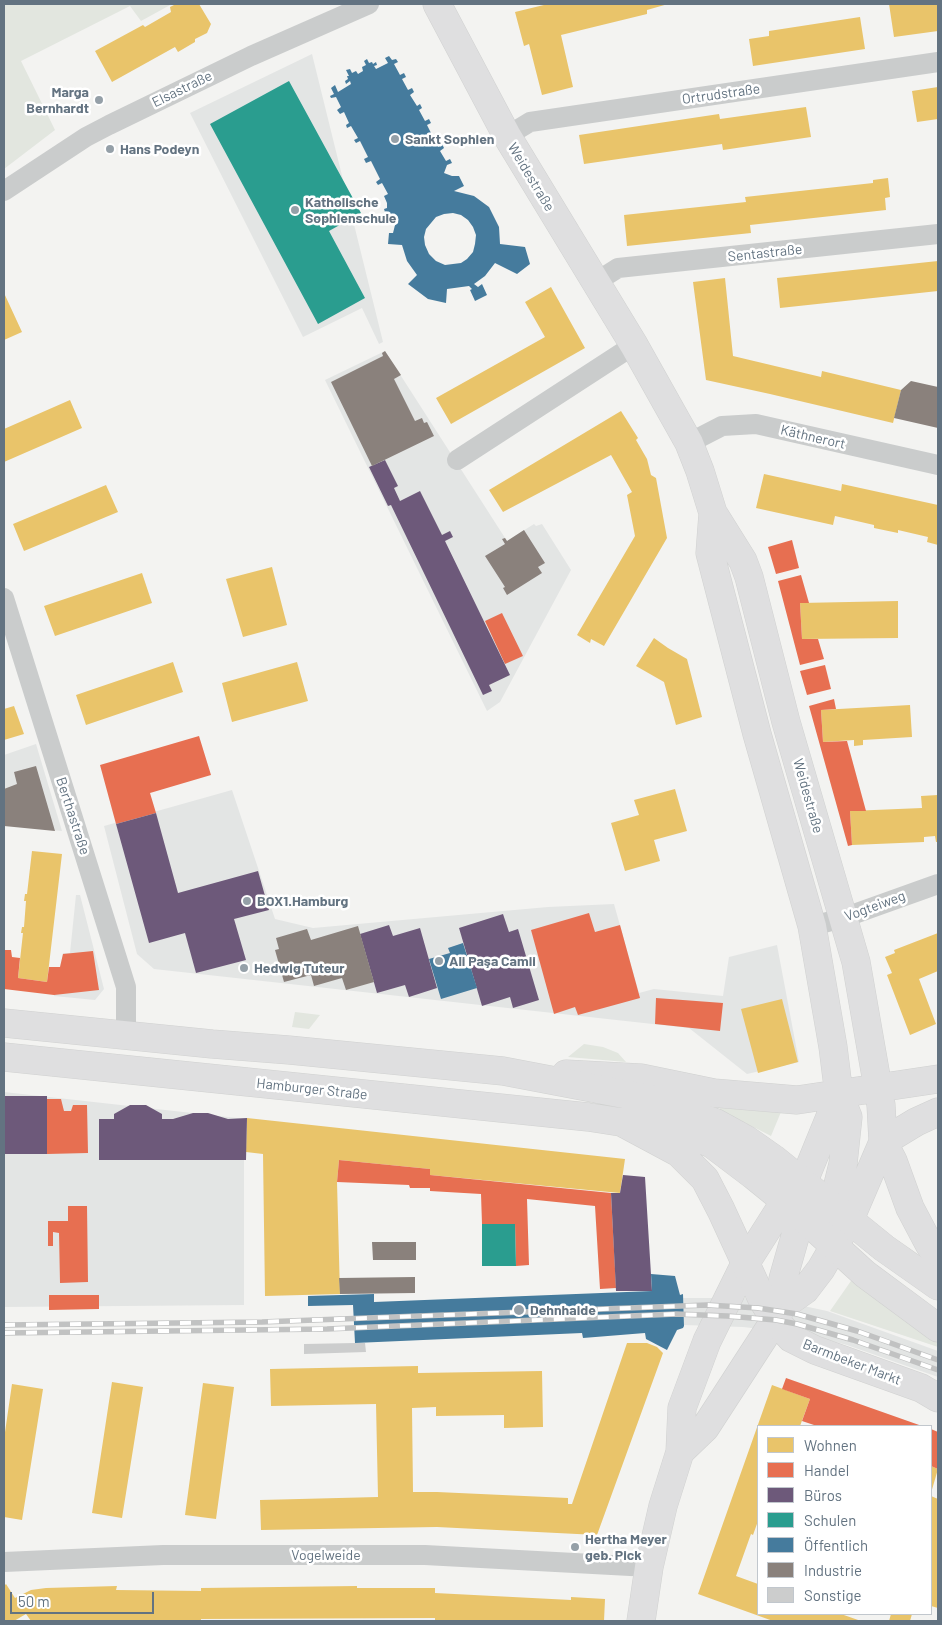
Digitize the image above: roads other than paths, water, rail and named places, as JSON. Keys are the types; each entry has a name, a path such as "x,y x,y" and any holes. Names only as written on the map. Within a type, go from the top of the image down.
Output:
{"main road":[{"name":"Weidestraße","path":"436,4 507,136 634,345 689,442 700,471 712,513 743,561 749,577 786,722 856,962 878,1088"},
{"name":"Weidestraße","path":"712,513 710,553 757,734 812,926 833,1047 839,1095 848,1117 843,1164 842,1212"},
{"path":"4,1023 503,1071 641,1078 714,1093 797,1100 839,1095 938,1078"},
{"name":"Hamburger Straße","path":"4,1058 588,1117 620,1122 664,1122 712,1144 796,1200"},
{"path":"503,1071 650,1099 716,1123 747,1140 774,1159 796,1200 836,1247 865,1274 938,1328"},
{"path":"878,1088 881,1104 883,1142 893,1161 910,1208 938,1258"},
{"name":"Weidestraße","path":"796,1200 839,1095"},
{"path":"883,1142 916,1122 938,1112"},
{"name":"Hamburger Straße","path":"620,1122 679,1153 705,1179 725,1217 746,1264"},
{"name":"Weidestraße","path":"836,1247 830,1223 842,1212 883,1142"},
{"path":"796,1200 842,1212 884,1248 938,1286"},
{"path":"641,1621 649,1567 663,1506 680,1452 682,1408 711,1332 746,1264 796,1200"},
{"path":"778,1314 796,1200"},
{"path":"680,1452 705,1428 778,1314 804,1290 836,1247"},
{"name":"Barmbeker Markt","path":"746,1264 762,1299 778,1314 791,1338 815,1350 932,1390"}],"street":[{"name":"Elsastraße","path":"4,191 109,124 251,56 368,4"},
{"name":"Ortrudstraße","path":"507,136 530,122 938,62"},
{"name":"Sentastraße","path":"596,282 618,268 938,234"},
{"path":"457,460 634,345"},
{"name":"Käthnerort","path":"689,442 722,426 756,424 938,465"},
{"name":"Berthastraße","path":"4,598 126,987 126,1036"},
{"name":"Vogteiweg","path":"812,926 843,918 938,884"},
{"name":"Vogelweide","path":"4,1562 162,1555 428,1554 649,1567"}],"railway":[{"path":"4,1325 262,1322 707,1305 758,1308 797,1314 857,1331 938,1360"},
{"path":"4,1333 327,1329 676,1314 727,1316 776,1320 797,1324 853,1340 938,1370"}],"place":[{"name":"Marga Bernhardt","path":"99,100"},
{"name":"Sankt Sophien","path":"395,139"},
{"name":"Hans Podeyn","path":"110,149"},
{"name":"Katholische Sophienschule","path":"295,210"},
{"name":"BOX1.Hamburg","path":"247,901"},
{"name":"Ali Paşa Camii","path":"439,961"},
{"name":"Hedwig Tuteur","path":"244,968"},
{"name":"Dehnhaide","path":"519,1310"},
{"name":"Hertha Meyer geb. Pick","path":"575,1547"}]}
